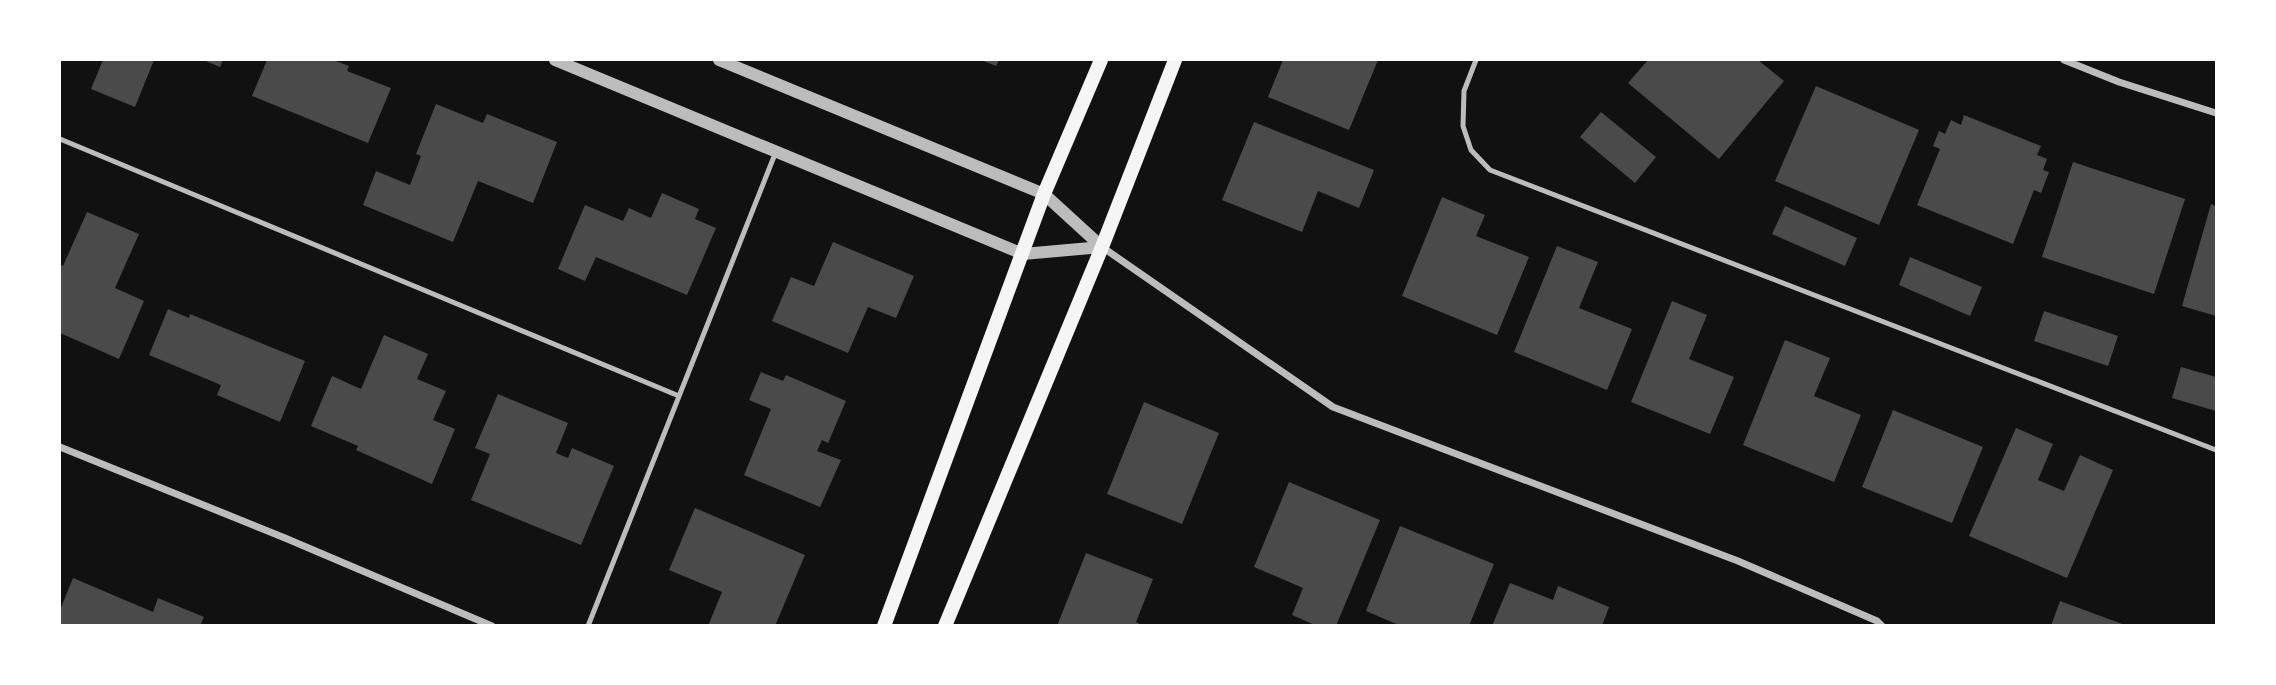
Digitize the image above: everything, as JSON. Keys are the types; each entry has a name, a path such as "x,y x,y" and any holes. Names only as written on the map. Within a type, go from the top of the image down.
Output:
{"main road":[{"path":"884,625 1044,194 1101,60"},
{"path":"945,625 1102,247 1175,60"}],"street":[{"path":"555,60 1023,254 1102,247"},
{"path":"719,60 1044,194 1102,247 1333,407 1738,561 1882,625"},
{"path":"2064,60 2119,82 2217,114"},
{"path":"60,447 492,625"}],"lane":[{"path":"1476,60 1464,91 1463,126 1471,150 1490,170 2217,450"},
{"path":"60,139 679,396"},
{"path":"588,625 776,152"}],"building":[{"path":"103,60 154,60 135,107 91,89"},
{"path":"203,60 223,60 220,67"},
{"path":"267,60 333,60 349,66 347,71 391,88 368,143 252,96"},
{"path":"981,60 999,60 996,66"},
{"path":"1283,60 1378,60 1349,130 1268,97"},
{"path":"1648,60 1758,60 1784,81 1719,159 1628,83"},
{"path":"1816,86 1919,130 1879,225 1775,181"},
{"path":"436,104 483,123 487,114 557,142 533,203 478,181 453,242 363,205 376,171 410,185 421,156 416,154"},
{"path":"1601,112 1656,157 1635,183 1580,137"},
{"path":"1964,115 2041,146 2037,155 2047,159 2043,170 2049,172 2041,193 2034,190 2013,244 1917,205 1940,149 1933,146 1939,131 1945,134 1951,120 1961,125"},
{"path":"1254,122 1374,170 1359,208 1318,191 1302,232 1222,200"},
{"path":"2073,162 2185,199 2154,294 2042,257"},
{"path":"662,193 699,209 695,219 716,228 687,295 596,257 585,281 558,269 585,205 623,221 629,208 651,218"},
{"path":"1442,197 1485,215 1476,236 1529,257 1497,335 1402,296"},
{"path":"2211,204 2216,206 2216,316 2182,306"},
{"path":"1785,206 1857,238 1845,266 1772,234"},
{"path":"87,212 139,234 115,288 144,301 119,359 60,333 60,264 63,266"},
{"path":"833,242 914,276 896,318 868,307 848,353 772,321 791,277 814,286"},
{"path":"1557,246 1598,262 1579,308 1632,329 1607,390 1514,352"},
{"path":"1910,257 1982,287 1970,316 1899,285"},
{"path":"1672,301 1707,315 1689,359 1734,377 1710,434 1631,402"},
{"path":"168,309 189,318 190,314 305,361 280,422 217,395 221,385 149,355"},
{"path":"2044,311 2118,336 2108,366 2034,341"},
{"path":"384,335 428,354 417,379 446,391 433,420 455,429 432,484 356,450 358,446 311,426 332,376 361,389"},
{"path":"1785,340 1830,358 1814,396 1861,415 1834,482 1743,445"},
{"path":"2181,367 2216,377 2216,411 2172,398"},
{"path":"761,372 783,381 786,375 846,401 828,443 822,440 817,451 841,460 820,507 744,475 771,409 749,400"},
{"path":"498,394 568,423 556,453 568,458 572,448 614,466 581,545 471,500 490,454 475,448"},
{"path":"1144,402 1219,433 1182,524 1107,494"},
{"path":"1893,410 1983,447 1952,523 1862,487"},
{"path":"2016,428 2053,444 2038,480 2064,491 2080,455 2113,470 2067,578 1969,536"},
{"path":"1289,482 1380,520 1336,626 1317,626 1292,615 1303,588 1254,567"},
{"path":"695,508 805,555 775,626 708,626 722,592 669,570"},
{"path":"1400,526 1494,564 1469,626 1401,626 1366,611"},
{"path":"1086,553 1153,579 1136,622 1143,626 1057,626"},
{"path":"73,578 153,612 158,598 204,617 200,626 60,626 60,610"},
{"path":"1510,583 1553,600 1558,586 1609,607 1602,626 1492,626"},
{"path":"2060,601 2125,625 2125,626 2051,626"}]}
